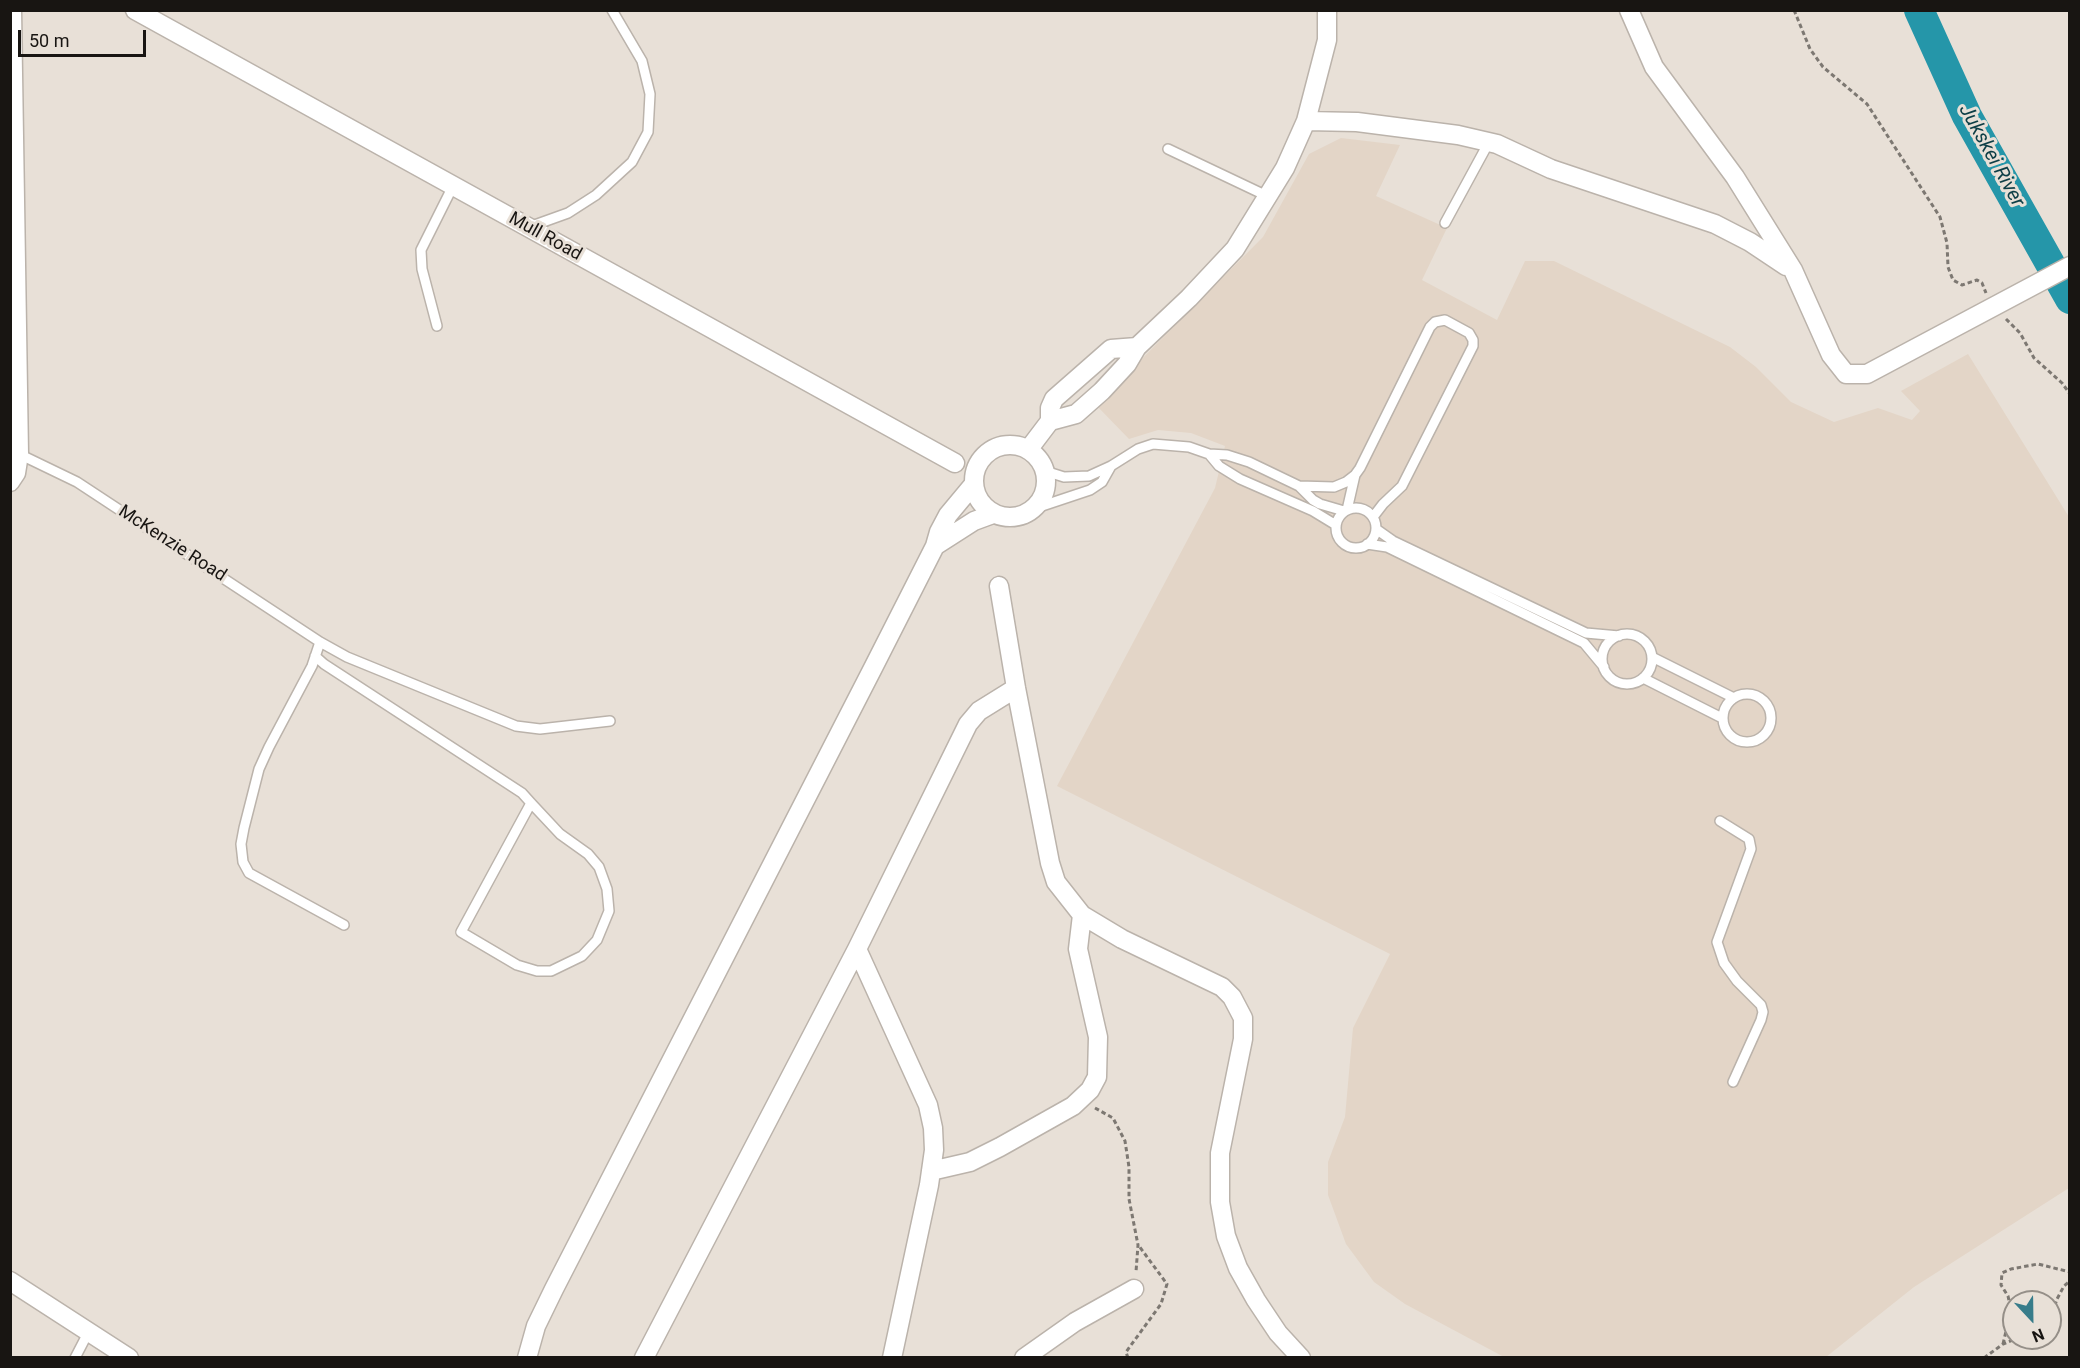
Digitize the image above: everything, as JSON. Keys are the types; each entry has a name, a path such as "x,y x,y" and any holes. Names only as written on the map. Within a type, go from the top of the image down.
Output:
{"street":[{"path":"10,482 16,473 19,454 12,10"},
{"name":"Mull Road","path":"135,10 956,463"},
{"path":"1028,450 1050,422 1076,414 1127,364 1137,347 1189,298 1235,249 1285,168 1306,121 1328,40 1327,10"},
{"path":"1629,10 1654,67 1735,177 1793,270 1830,355 1846,374 1867,374 2070,266"},
{"path":"1306,121 1357,122 1458,135 1489,142 1551,169 1715,224 1750,242 1793,270"},
{"path":"1050,422 1050,408 1054,399 1111,350 1137,347"},
{"path":"1006,445 1017,445 1028,450 1038,459 1045,471 1044,492 1033,509 1024,514 1003,517 993,513 980,501 973,485 978,463 985,454 1006,445"},
{"path":"526,1358 536,1326 570,1258 934,546 939,532 948,515 973,485"},
{"path":"934,546 974,521 993,513"},
{"path":"999,586 1016,688 1050,862 1056,882 1082,915 1122,939 1222,987 1232,997 1243,1018 1243,1039 1220,1153 1220,1202 1226,1236 1239,1268 1256,1300 1278,1333 1301,1358"},
{"path":"644,1358 857,949 968,724 979,711 1016,688"},
{"path":"931,1171 970,1162 1074,1106 1090,1090 1097,1077 1098,1037 1078,949 1082,915"},
{"path":"857,949 928,1105 934,1139 931,1171 892,1358"},
{"path":"10,1281 129,1358"},
{"path":"1024,1358 1075,1322 1134,1289"}],"lane":[{"path":"528,227 568,213 596,195 632,162 648,132 650,94 642,61 612,10"},
{"path":"1445,223 1489,142"},
{"path":"1168,149 1267,196"},
{"path":"437,326 422,269 422,250 453,186"},
{"path":"1299,486 1334,487 1355,475 1432,324 1438,320 1444,321 1469,333 1473,346 1402,486 1373,517"},
{"path":"1045,471 1064,477 1089,476 1111,466 1138,449 1153,444 1189,447 1209,454 1227,455 1250,462 1299,486 1313,500 1345,511 1361,509 1373,517 1376,529 1367,544"},
{"name":"McKenzie Road","path":"19,454 77,482 320,642 347,657 516,726 540,729 610,721"},
{"path":"1209,454 1219,466 1240,479 1313,511 1336,525"},
{"path":"1033,509 1090,490 1102,482 1111,466"},
{"path":"1355,475 1345,511 1336,525 1338,536 1346,544 1356,547 1367,544 1387,547 1584,643 1611,678 1622,684 1635,683 1649,670 1652,657 1648,645 1638,637 1625,634 1619,636 1605,648 1602,661 1604,667"},
{"path":"1376,529 1393,541 1586,633 1619,636"},
{"path":"320,642 312,666 259,769 241,844 243,862 249,873 344,925"},
{"path":"315,656 522,793 560,834 588,854 598,867 607,889 609,911 597,940 582,956 551,971 537,971 517,965 461,932 531,803"},
{"path":"1652,657 1734,698"},
{"path":"1642,678 1722,718"},
{"path":"1749,694 1763,700 1771,713 1769,729 1758,740 1742,742 1728,735 1722,718 1726,705 1734,698 1749,694"},
{"path":"1720,821 1749,839 1751,849 1717,942 1724,963 1737,981 1761,1005 1763,1012 1733,1082"},
{"path":"75,1358 89,1331"}],"path":[{"path":"1794,10 1810,49 1823,67 1867,104 1940,217 1947,243 1948,267 1953,280 1962,285 1977,280 1982,283 1992,306 2020,333 2034,358 2062,383 2070,394"},
{"path":"1080,1100 1113,1118 1125,1141 1129,1167 1129,1199 1138,1245 1134,1289"},
{"path":"1128,1358 1126,1352 1161,1304 1167,1284 1138,1245"},
{"path":"2004,1290 2001,1285 2002,1273 2011,1269 2038,1264 2070,1272"},
{"path":"1984,1358 2002,1345"}],"shaded area":[{"path":"1341,138 1400,145 1376,196 1447,228 1422,280 1497,320 1525,261 1554,261 1730,347 1756,367 1791,402 1834,422 1878,408 1912,420 1920,411 1901,391 1968,354 2069,517 2069,1188 1914,1287 1826,1357 1504,1357 1405,1304 1374,1282 1346,1244 1328,1195 1328,1162 1345,1117 1353,1028 1390,954 1057,786 1215,488 1225,446 1191,433 1158,430 1129,439 1096,405 1263,237 1309,154"}],"waterway":[{"name":"Jukskei River","path":"1919,10 1967,116 2070,299"}]}
